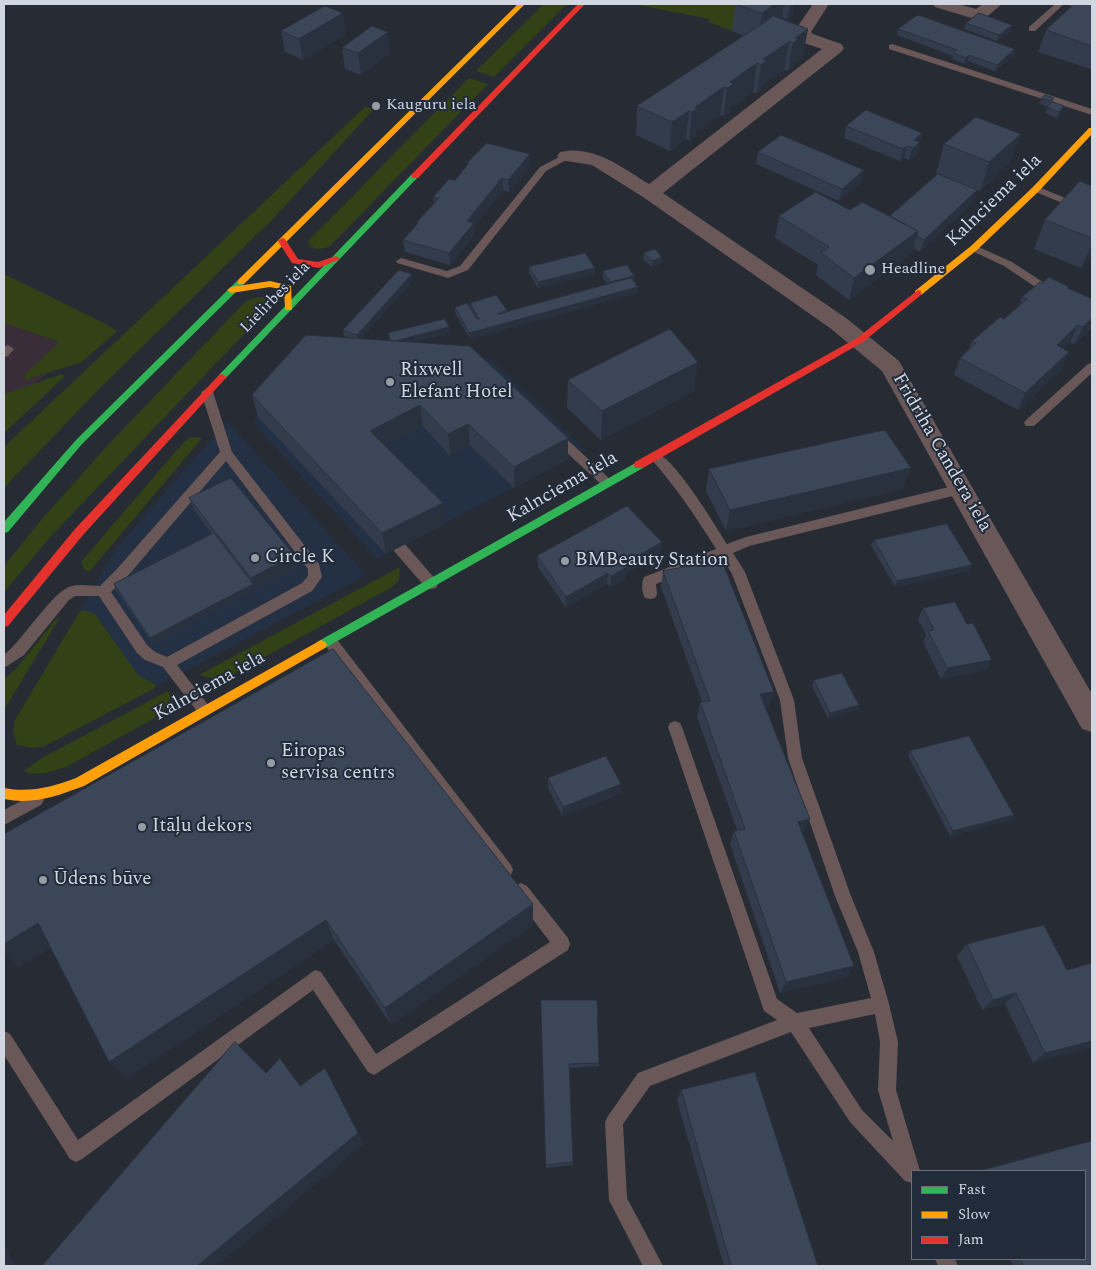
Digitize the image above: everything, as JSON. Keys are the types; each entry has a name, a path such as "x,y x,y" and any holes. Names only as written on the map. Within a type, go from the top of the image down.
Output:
{"main road":[{"name":"Lielirbes iela","path":"4,529 79,442 522,4"},
{"name":"Lielirbes iela","path":"4,624 79,532 207,392 582,4"},
{"name":"Kalnciema iela","path":"4,794 19,798 40,798 80,782 204,710 330,641 860,340 974,248 1036,189 1092,130"},
{"path":"282,240 294,261 319,265 336,260"},
{"path":"231,290 270,284 288,288 289,308"}],"street":[{"path":"650,193 835,48 807,38 802,32 821,4"},
{"path":"941,4 978,15 994,4"},
{"name":"Fridriha Candera iela","path":"567,156 597,160 650,193 860,340 891,366 1092,720"}],"lane":[{"path":"1032,29 1060,4"},
{"path":"1070,4 1092,11"},
{"path":"892,47 1092,112"},
{"path":"401,261 448,275 464,268 543,170 567,156"},
{"path":"1036,189 1092,212"},
{"path":"974,248 1008,264 1038,284 1061,295"},
{"path":"1030,423 1092,367"},
{"path":"168,663 307,587 314,577 314,568 226,453 207,392"},
{"path":"549,430 607,483"},
{"path":"4,662 19,651 64,596 73,591 103,591 121,574 226,453"},
{"path":"655,456 672,474 695,504 738,572 787,700 796,758 843,896 866,952 881,1004 889,1042 887,1090 911,1171"},
{"path":"650,594 649,581 746,542 961,489"},
{"path":"399,547 430,584"},
{"path":"103,591 142,648 150,656 168,663 204,710"},
{"path":"4,1040 76,1153 316,978 374,1066 562,944 330,641"},
{"path":"675,726 770,1005 795,1022 856,1116 911,1173"},
{"path":"4,818 40,798"},
{"path":"653,1266 618,1200 614,1122 644,1078 795,1022 881,1004"}],"shaded area":[{"path":"4,274 74,351 4,409"},
{"path":"322,344 489,358 585,450 377,559 253,423"},
{"path":"227,421 366,575 43,747 17,742 11,730 115,550"}],"green space":[{"path":"544,4 567,4 494,77 476,71"},
{"path":"634,4 748,4 732,31 709,22 710,19"},
{"path":"469,78 488,84 329,247 317,249 310,246 308,243 310,239"},
{"path":"365,107 374,109 272,220 99,389 4,488 4,447"},
{"path":"4,274 117,331 82,362 25,380 24,375 60,342 4,323"},
{"path":"263,297 269,300 269,308 53,534 4,592 4,566 42,519 107,446 245,302"},
{"path":"62,374 65,376 4,433 4,394"},
{"path":"189,438 202,438 90,571 85,570 81,562 183,443"},
{"path":"400,567 399,580 392,587 230,676 215,679 199,675"},
{"path":"85,610 95,614 138,675 156,685 155,688 45,746 34,748 17,745 13,731 15,720 80,611"},
{"path":"57,618 59,619 4,710 4,679 15,670"},
{"path":"168,691 171,697 168,707 153,719 66,767 46,773 32,774 24,771 40,759"}],"building":[{"path":"736,4 775,4 762,13"},
{"path":"1074,4 1092,4 1092,46 1046,30"},
{"path":"325,6 343,13 299,39 281,31"},
{"path":"979,13 1012,25 999,35 966,23"},
{"path":"918,15 1015,49 997,65 969,55 966,58 954,53 957,50 898,29"},
{"path":"774,16 808,29 795,38 798,39 793,43 789,42 763,59 767,61 761,65 757,63 730,82 733,84 731,86 724,87 695,107 698,108 692,112 689,111 672,122 637,106"},
{"path":"372,26 388,32 358,53 342,48"},
{"path":"1045,95 1054,98 1051,101 1042,98"},
{"path":"1053,102 1064,106 1059,112 1047,107"},
{"path":"866,110 922,133 914,140 920,142 913,148 907,146 903,149 846,126"},
{"path":"976,117 1021,134 989,162 944,144"},
{"path":"781,135 864,170 842,189 758,152"},
{"path":"487,143 530,154 508,180 502,178 467,221 474,223 449,253 403,240 439,198 433,197 449,179 455,180 469,163 467,163"},
{"path":"938,174 977,190 924,240 917,236 918,231 890,216"},
{"path":"1080,181 1092,186 1092,238 1045,220"},
{"path":"816,192 850,210 862,202 918,231 854,278 821,253 829,247 779,216"},
{"path":"655,249 662,257 652,261 644,253"},
{"path":"585,253 595,268 538,282 529,267"},
{"path":"627,265 634,276 610,282 603,271"},
{"path":"399,270 412,274 357,335 343,330"},
{"path":"1049,277 1092,299 1092,318 1083,327 1078,325 1057,345 1069,352 1025,393 960,358 976,343 972,341 1000,317 1004,319 1027,299 1022,297"},
{"path":"631,278 638,287 469,333 455,307 467,303 477,319 479,319 470,303 496,295 507,310 498,314"},
{"path":"445,319 449,327 395,341 391,341 388,333"},
{"path":"670,329 698,362 602,411 568,380"},
{"path":"306,335 470,346 568,438 514,467 468,424 448,434 420,405 370,431 443,503 382,533 252,395"},
{"path":"885,430 911,468 730,510 709,469"},
{"path":"231,478 294,555 251,578 189,498"},
{"path":"627,506 662,542 624,564 627,567 611,576 608,573 566,597 537,556"},
{"path":"947,524 972,565 897,581 874,540"},
{"path":"214,533 253,584 150,638 114,584"},
{"path":"722,561 774,692 760,694 810,819 798,822 854,966 786,982 734,831 745,829 700,702 710,701 663,571"},
{"path":"955,602 967,624 973,623 992,660 947,668 928,631 934,630 923,608"},
{"path":"333,649 533,904 385,1008 326,920 109,1062 38,923 4,944 4,834"},
{"path":"842,673 859,705 830,713 814,680"},
{"path":"969,736 1014,815 953,831 910,751"},
{"path":"606,756 621,784 563,807 548,778"},
{"path":"1044,925 1067,970 1092,963 1092,1041 1045,1053 1016,993 993,1000 967,944"},
{"path":"541,1000 597,1000 599,1063 569,1064 573,1162 546,1165"},
{"path":"235,1042 266,1073 280,1058 300,1086 325,1068 358,1133 197,1266 42,1266"},
{"path":"755,1072 818,1266 731,1266 681,1090"},
{"path":"1092,1141 1092,1264 1084,1266 1024,1266 1021,1260 1086,1260 1086,1170 983,1170"}],"traffic: fast":[{"path":"222,377 415,176"},
{"path":"4,529 79,442 241,282"},
{"path":"321,645 639,465"}],"traffic: slow":[{"path":"241,282 522,4"},
{"path":"918,293 974,248 1036,189 1092,130"},
{"path":"231,290 270,284 288,288 289,308"},
{"path":"4,794 33,796 52,792 80,782 321,645"}],"traffic: jam":[{"path":"415,176 582,4"},
{"path":"282,241 295,261 319,265 336,259"},
{"path":"639,465 860,340 918,293"},
{"path":"4,623 79,532 222,377"}],"place":[{"name":"Kauguru iela","path":"376,106"},
{"name":"Headline","path":"870,270"},
{"name":"Rixwell Elefant Hotel","path":"390,382"},
{"name":"Circle K","path":"255,558"},
{"name":"BMBeauty Station","path":"565,561"},
{"name":"Eiropas servisa centrs","path":"271,763"},
{"name":"Itāļu dekors","path":"142,827"},
{"name":"Ūdens būve","path":"43,880"}]}
